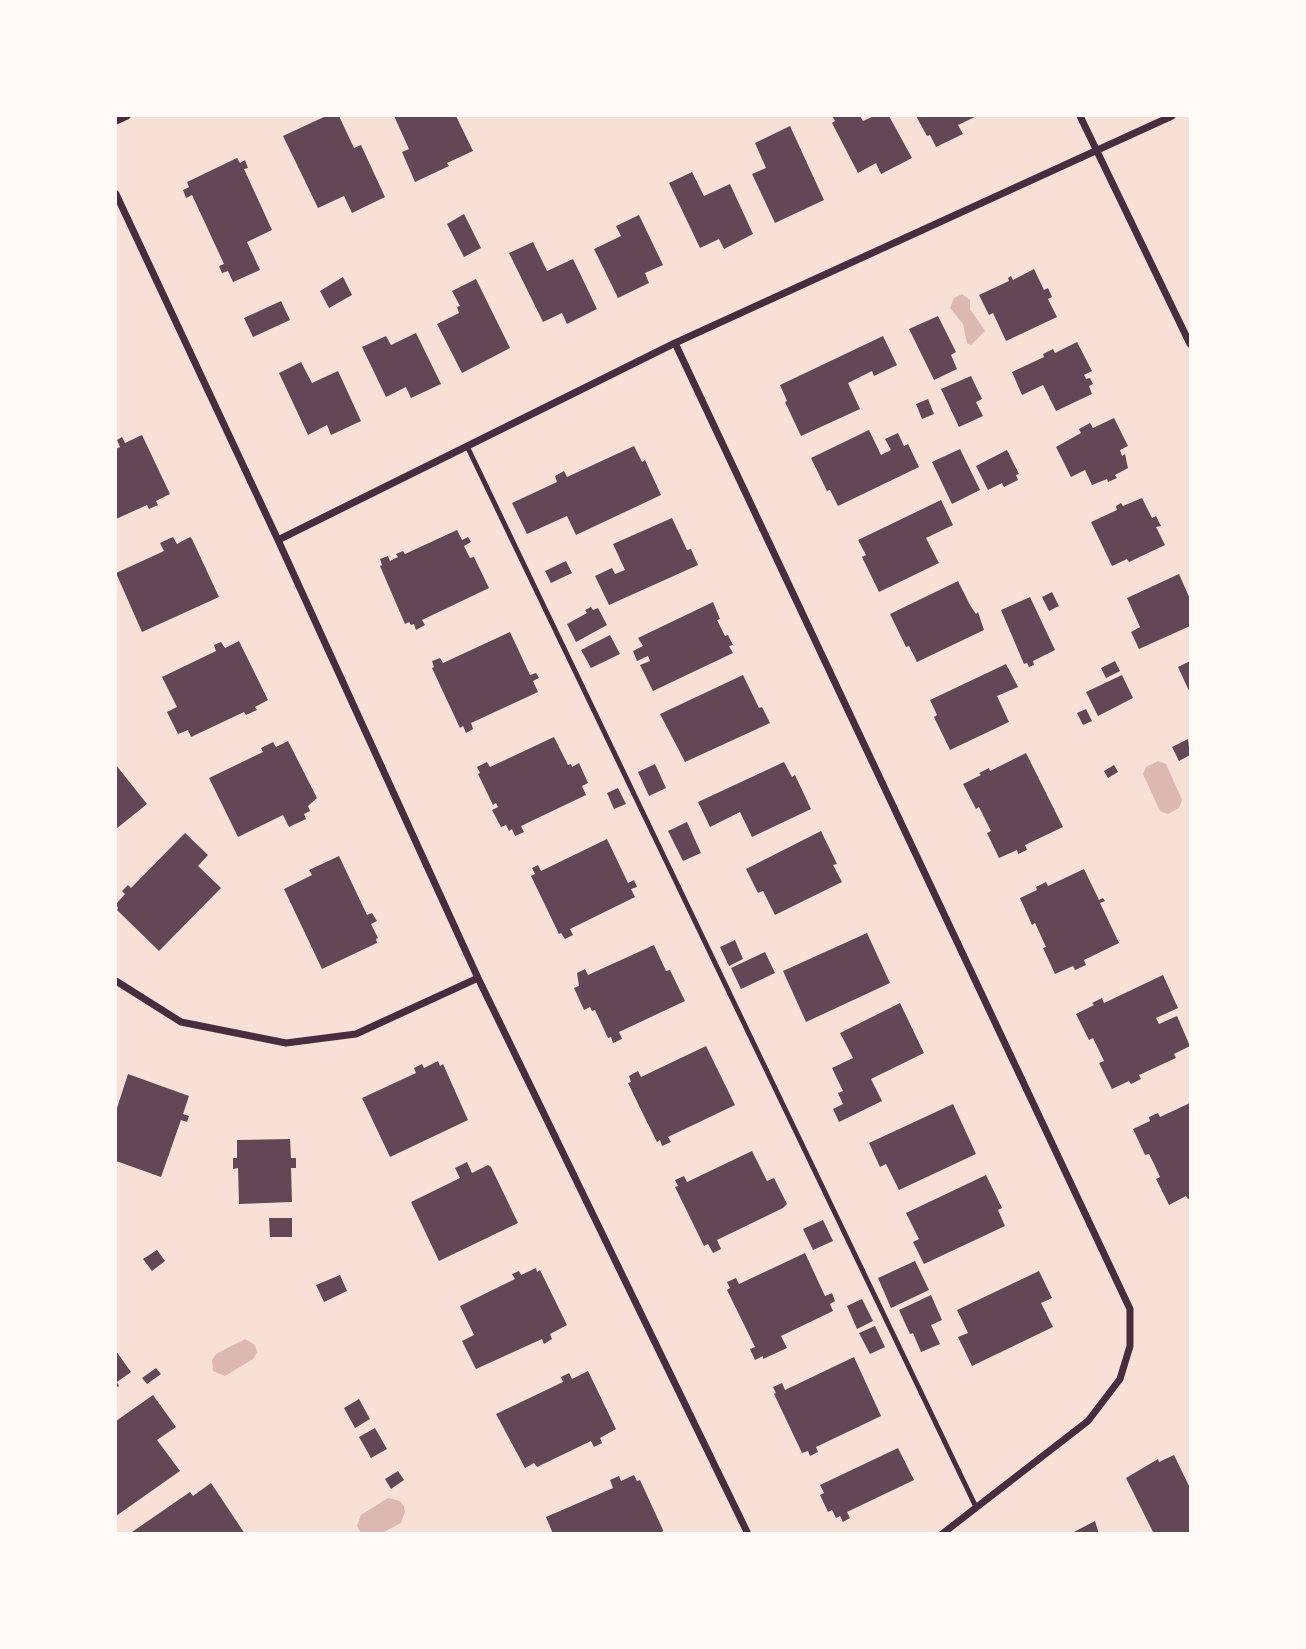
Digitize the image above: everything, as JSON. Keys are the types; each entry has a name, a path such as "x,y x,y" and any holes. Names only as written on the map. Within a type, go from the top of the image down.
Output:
{"street":[{"path":"116,121 127,116"},
{"path":"1080,116 1191,344"},
{"path":"278,540 675,343 1172,116"},
{"path":"116,194 478,978 748,1534"},
{"path":"675,343 1130,1309 1130,1346 1121,1379 1088,1422 942,1534"},
{"path":"116,981 181,1022 286,1043 356,1034 478,978"}],"lane":[{"path":"467,446 976,1507"}],"shaded area":[{"path":"962,294 970,300 970,309 985,331 971,345 967,343 963,324 950,308 954,298"},
{"path":"1158,761 1166,764 1182,800 1179,808 1168,814 1160,811 1143,774 1146,767"},
{"path":"245,1339 255,1345 257,1352 253,1359 225,1376 213,1371 212,1360 216,1354"},
{"path":"388,1498 400,1501 404,1506 401,1523 382,1533 361,1533 357,1526 361,1515"}],"building":[{"path":"326,116 339,116 354,148 361,145 385,197 352,213 344,196 318,208 283,136"},
{"path":"394,116 456,116 473,151 415,182 402,152 409,149"},
{"path":"832,116 860,116 863,121 874,116 889,116 912,158 881,174 876,163 858,173 832,123 835,121"},
{"path":"916,116 977,116 958,125 963,134 936,147"},
{"path":"790,126 824,200 775,223 752,174 766,168 755,143"},
{"path":"237,158 240,163 245,160 248,168 244,169 272,230 247,242 260,270 233,282 228,271 222,273 219,266 224,264 192,195 186,198 183,190 189,187 187,182"},
{"path":"692,172 704,196 730,184 753,234 724,249 719,239 700,248 669,183"},
{"path":"464,214 481,248 464,257 447,224"},
{"path":"639,215 663,265 645,273 649,283 618,298 594,249 621,236 616,226"},
{"path":"533,242 547,271 573,259 597,309 567,324 562,313 543,322 509,253"},
{"path":"1034,269 1044,290 1048,288 1052,297 1048,299 1057,317 1006,341 993,313 989,315 979,295 1009,281 1011,276 1013,280"},
{"path":"343,277 352,295 329,308 320,291"},
{"path":"476,279 510,348 462,373 437,324 459,313 457,307 460,306 452,291"},
{"path":"281,301 290,320 253,337 244,318"},
{"path":"938,316 956,352 951,355 957,369 934,380 909,329"},
{"path":"416,333 441,384 411,398 406,387 386,397 362,347 386,336 391,345"},
{"path":"883,336 897,365 874,376 872,371 848,383 860,409 801,436 780,385"},
{"path":"1077,342 1092,371 1084,375 1086,379 1090,378 1093,384 1089,386 1092,394 1056,411 1043,385 1022,395 1012,372 1044,357 1043,354 1053,349 1055,353"},
{"path":"301,362 312,383 338,371 361,421 331,435 327,425 308,435 279,373"},
{"path":"971,376 982,399 976,402 983,416 959,427 941,389"},
{"path":"928,399 934,414 922,419 916,404"},
{"path":"1114,418 1128,446 1120,450 1122,456 1125,454 1128,468 1115,475 1117,478 1092,485 1085,470 1071,477 1056,447 1081,433 1079,429 1090,423 1093,428"},
{"path":"869,430 881,455 891,450 885,439 898,433 904,446 908,444 919,467 838,506 830,490 827,491 811,458"},
{"path":"142,435 170,494 156,501 158,505 149,509 147,505 116,519 116,449 120,447 117,440 122,437 125,443"},
{"path":"634,446 642,462 645,460 661,495 576,535 567,516 527,534 512,503 557,482 555,476 564,471 567,477"},
{"path":"960,449 980,490 952,504 932,462"},
{"path":"1007,450 1019,474 1016,475 1018,480 1004,487 1002,483 988,490 976,466"},
{"path":"1142,498 1152,518 1156,516 1161,526 1156,527 1165,545 1129,562 1127,559 1112,566 1091,522 1117,510 1116,506 1121,503 1123,506"},
{"path":"941,500 953,525 926,538 939,563 879,592 862,557 866,555 858,540"},
{"path":"672,518 687,550 691,549 698,565 609,605 595,576 612,568 615,574 625,570 613,544"},
{"path":"457,530 462,540 468,537 471,542 464,546 470,558 474,557 489,588 422,620 425,625 416,630 414,624 405,624 380,566 380,559 388,556 390,561 398,557 396,554 403,551 405,554"},
{"path":"173,537 177,544 190,537 192,539 219,597 142,632 116,573 164,551 160,543"},
{"path":"566,561 572,573 551,583 545,571"},
{"path":"1179,574 1190,599 1190,626 1139,649 1131,632 1140,627 1127,598"},
{"path":"958,581 970,605 976,614 978,612 984,630 917,662 909,646 906,647 890,614"},
{"path":"1052,592 1059,606 1049,611 1042,597"},
{"path":"1030,597 1055,650 1033,661 1034,665 1029,667 1027,663 1024,664 1001,610"},
{"path":"713,602 720,619 717,620 733,645 729,646 733,653 653,691 640,665 650,661 648,656 637,661 633,651 643,646 638,638"},
{"path":"591,607 593,610 598,608 607,625 576,642 567,624 587,613 585,610"},
{"path":"510,632 530,675 536,673 539,678 533,681 538,692 471,723 473,729 466,733 463,726 460,728 432,668 432,661 440,658 443,663"},
{"path":"610,635 620,654 591,668 581,650"},
{"path":"239,641 268,700 255,707 257,710 246,715 244,712 191,737 188,730 178,734 167,712 177,707 162,677 216,651 214,645 221,642 225,648"},
{"path":"1115,661 1120,671 1106,678 1101,668"},
{"path":"1190,661 1190,693 1178,667"},
{"path":"1006,664 1018,687 997,696 1009,722 950,750 934,717 937,715 930,700"},
{"path":"743,675 759,708 762,707 770,723 685,762 660,714"},
{"path":"1122,675 1133,698 1098,716 1086,692"},
{"path":"1086,709 1092,721 1083,725 1077,713"},
{"path":"554,737 568,765 571,764 572,767 579,763 588,783 582,786 586,795 521,826 524,832 515,836 512,829 509,831 506,825 501,827 492,810 498,807 496,803 493,805 477,767 487,762 490,767"},
{"path":"1188,739 1190,755 1179,761 1172,747"},
{"path":"288,741 317,798 308,806 310,811 304,814 306,819 289,827 283,815 238,837 209,778 263,752 261,748 273,742 276,747"},
{"path":"1026,753 1063,827 1025,845 1027,850 1018,854 1017,850 999,858 987,833 991,831 963,784 989,768 990,771"},
{"path":"784,762 792,777 795,775 811,809 752,837 740,812 710,827 698,802"},
{"path":"655,764 666,788 649,796 638,772"},
{"path":"116,765 147,804 116,829"},
{"path":"1114,765 1118,772 1108,778 1104,771"},
{"path":"618,788 626,804 614,809 607,793"},
{"path":"687,822 701,853 683,861 668,831"},
{"path":"821,831 837,864 833,865 842,882 775,915 763,891 758,893 746,869"},
{"path":"185,833 208,855 198,866 221,888 159,951 117,910 116,904 125,894 122,891 128,885 131,888"},
{"path":"607,839 628,883 634,880 637,887 631,889 635,897 570,929 573,935 565,939 559,934 531,876 535,874 532,868 538,865 541,871"},
{"path":"339,856 367,915 372,913 377,921 371,924 378,938 377,943 322,969 284,889 312,875 309,870"},
{"path":"1084,869 1099,900 1103,898 1105,901 1100,903 1119,943 1084,960 1086,965 1075,970 1073,966 1055,974 1035,923 1032,925 1020,898 1046,882 1048,886"},
{"path":"867,933 890,983 806,1022 783,971"},
{"path":"735,940 743,959 729,966 720,947"},
{"path":"654,945 685,1001 619,1032 622,1039 613,1043 595,1010 592,1011 590,1007 584,1010 574,988 579,986 577,973 585,969 588,975"},
{"path":"765,952 775,973 741,989 731,968"},
{"path":"1163,975 1178,1008 1156,1018 1159,1024 1177,1016 1190,1046 1174,1054 1176,1058 1139,1075 1141,1079 1112,1089 1099,1063 1104,1061 1093,1038 1089,1040 1076,1014 1102,998 1104,1003"},
{"path":"900,1003 924,1053 871,1079 882,1101 839,1122 833,1109 843,1104 838,1093 843,1091 832,1068 853,1058 840,1033"},
{"path":"706,1046 735,1105 668,1137 671,1142 662,1146 660,1140 657,1142 628,1083 631,1082 629,1076 638,1071 641,1077"},
{"path":"438,1061 440,1066 443,1064 468,1120 390,1157 362,1098 416,1073 414,1068 422,1064 424,1068"},
{"path":"128,1074 189,1096 183,1114 189,1116 187,1122 181,1120 161,1177 116,1161 116,1111"},
{"path":"1190,1103 1190,1198 1186,1196 1169,1205 1156,1179 1160,1177 1154,1164 1149,1154 1145,1155 1133,1129 1150,1121 1149,1117 1158,1113 1160,1117"},
{"path":"953,1104 976,1154 899,1190 886,1164 880,1167 869,1143"},
{"path":"290,1139 291,1158 296,1158 296,1168 291,1168 292,1202 239,1204 238,1168 233,1169 233,1158 237,1158 237,1140"},
{"path":"752,1151 767,1181 774,1178 787,1204 717,1240 721,1249 713,1253 708,1244 704,1246 675,1187 678,1186 675,1180 684,1176 687,1182"},
{"path":"467,1162 472,1173 488,1165 491,1167 518,1223 439,1261 411,1202 460,1178 455,1168"},
{"path":"986,1175 1002,1208 998,1210 1005,1226 924,1264 913,1242 919,1239 906,1213"},
{"path":"269,1218 292,1218 292,1237 270,1237"},
{"path":"823,1220 833,1241 813,1250 803,1229"},
{"path":"157,1250 165,1261 152,1271 143,1259"},
{"path":"805,1253 825,1296 832,1293 835,1301 830,1304 833,1311 781,1336 787,1348 755,1360 750,1349 755,1347 727,1290 730,1288 727,1282 736,1278 739,1284"},
{"path":"915,1261 929,1290 891,1308 878,1278"},
{"path":"536,1268 537,1272 540,1270 567,1325 550,1334 552,1339 544,1344 542,1339 476,1369 462,1341 474,1335 460,1306 515,1279 512,1274 519,1271 521,1275"},
{"path":"1039,1271 1052,1298 1041,1303 1053,1327 972,1366 958,1337 968,1333 957,1310"},
{"path":"340,1275 347,1291 324,1302 316,1285"},
{"path":"931,1295 942,1320 931,1325 940,1344 921,1352 899,1310"},
{"path":"862,1299 873,1321 857,1329 847,1306"},
{"path":"875,1326 885,1347 870,1354 859,1333"},
{"path":"116,1351 131,1372 117,1382 119,1386 116,1388"},
{"path":"854,1357 881,1416 816,1447 818,1452 810,1456 808,1451 802,1453 773,1387 782,1383 785,1390"},
{"path":"156,1368 161,1374 147,1384 142,1378"},
{"path":"588,1371 616,1429 600,1438 602,1443 594,1447 591,1441 537,1467 534,1463 525,1468 496,1414 563,1382 561,1377 569,1373 572,1379"},
{"path":"153,1395 176,1427 157,1440 180,1471 116,1516 116,1421"},
{"path":"359,1399 370,1419 355,1428 344,1408"},
{"path":"375,1428 387,1449 371,1458 359,1437"},
{"path":"898,1448 914,1480 847,1512 850,1518 843,1522 840,1516 836,1518 832,1510 828,1512 820,1495 824,1493 820,1485"},
{"path":"1174,1455 1190,1488 1190,1534 1154,1534 1126,1478 1158,1459 1159,1462"},
{"path":"398,1471 404,1480 391,1489 385,1479"},
{"path":"634,1475 637,1481 640,1480 663,1530 662,1534 553,1534 546,1517 613,1488 610,1480 619,1476 621,1481"},
{"path":"211,1483 245,1534 129,1534 190,1492 193,1496"},
{"path":"1095,1521 1099,1534 1070,1534"}]}
